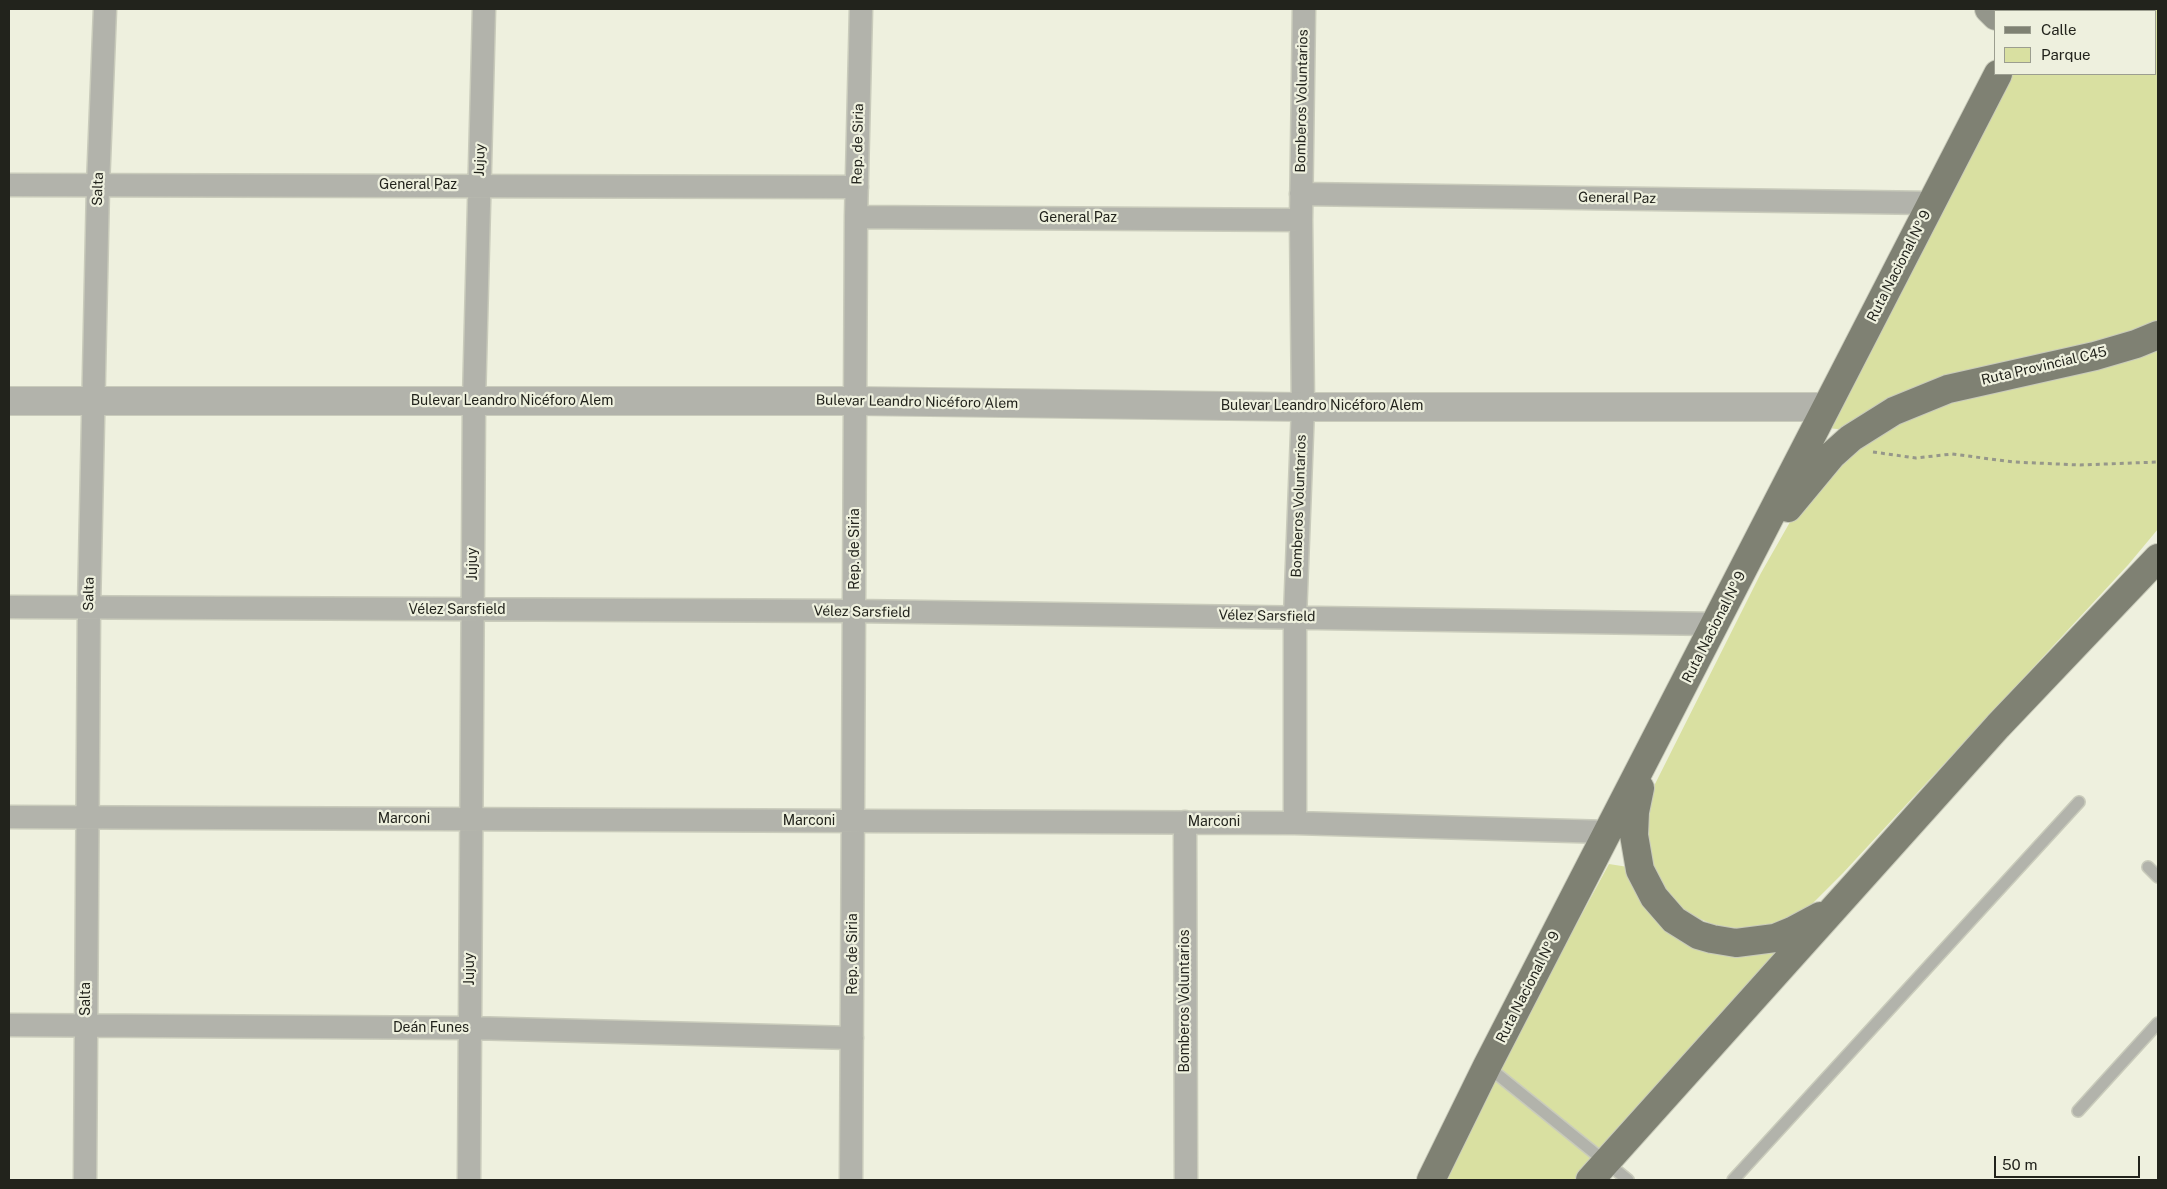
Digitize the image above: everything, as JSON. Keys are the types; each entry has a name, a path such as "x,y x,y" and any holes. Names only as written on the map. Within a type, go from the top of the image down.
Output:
{"main road":[{"name":"Ruta Nacional Nº 9","path":"1431,1180 1487,1066 1997,75"},
{"name":"Ruta Provincial C45","path":"1735,584 1794,499 1814,474 1845,444 1894,411 1930,395 1969,383 2095,356 2136,344 2158,335"},
{"path":"2123,594 2158,553"},
{"path":"1598,1171 1852,891 1998,726 2158,558"},
{"path":"1645,762 1635,812 1634,835 1640,870 1654,897 1674,920 1685,927 1712,939 1736,943 1775,938 1806,924 1852,891"}],"street":[{"name":"Salta","path":"84,1180 88,608 98,186 105,9"},
{"name":"Jujuy","path":"469,1180 474,400 484,9"},
{"name":"Rep. de Siria","path":"851,1180 856,216 861,9"},
{"name":"Bomberos Voluntarios","path":"1295,823 1295,617 1303,407 1300,220 1304,9"},
{"name":"General Paz","path":"9,185 857,187"},
{"name":"General Paz","path":"1301,194 1932,203"},
{"name":"General Paz","path":"856,216 1300,220"},
{"name":"Bulevar Leandro Nicéforo Alem","path":"9,401 855,400 1303,407 1826,407"},
{"name":"Vélez Sarsfield","path":"9,607 855,612 1715,624"},
{"name":"Marconi","path":"9,817 1295,823 1608,832"},
{"name":"Bomberos Voluntarios","path":"1185,822 1186,1180"},
{"name":"Deán Funes","path":"9,1025 470,1028 852,1038"}],"lane":[{"path":"1732,1180 2079,802"},
{"path":"2148,867 2158,877"},
{"path":"2078,1111 2158,1023"},
{"path":"1487,1066 1598,1171 1628,1180"}],"path":[{"path":"1845,444 1877,453 1916,458 1952,454 2014,462 2080,465 2158,462"}],"green space":[{"path":"2158,9 2158,322 1846,430 1828,428 2007,75 2157,75 2157,10 2040,10"},
{"path":"2158,348 2158,529 2128,565 1843,873 1812,904 1775,925 1747,929 1716,926 1685,912 1658,882 1646,847 1648,807 1655,784 1761,573 1794,515 1865,439 1938,404"},
{"path":"1609,864 1628,867 1739,955 1753,955 1786,949 1577,1180 1438,1180"}]}
